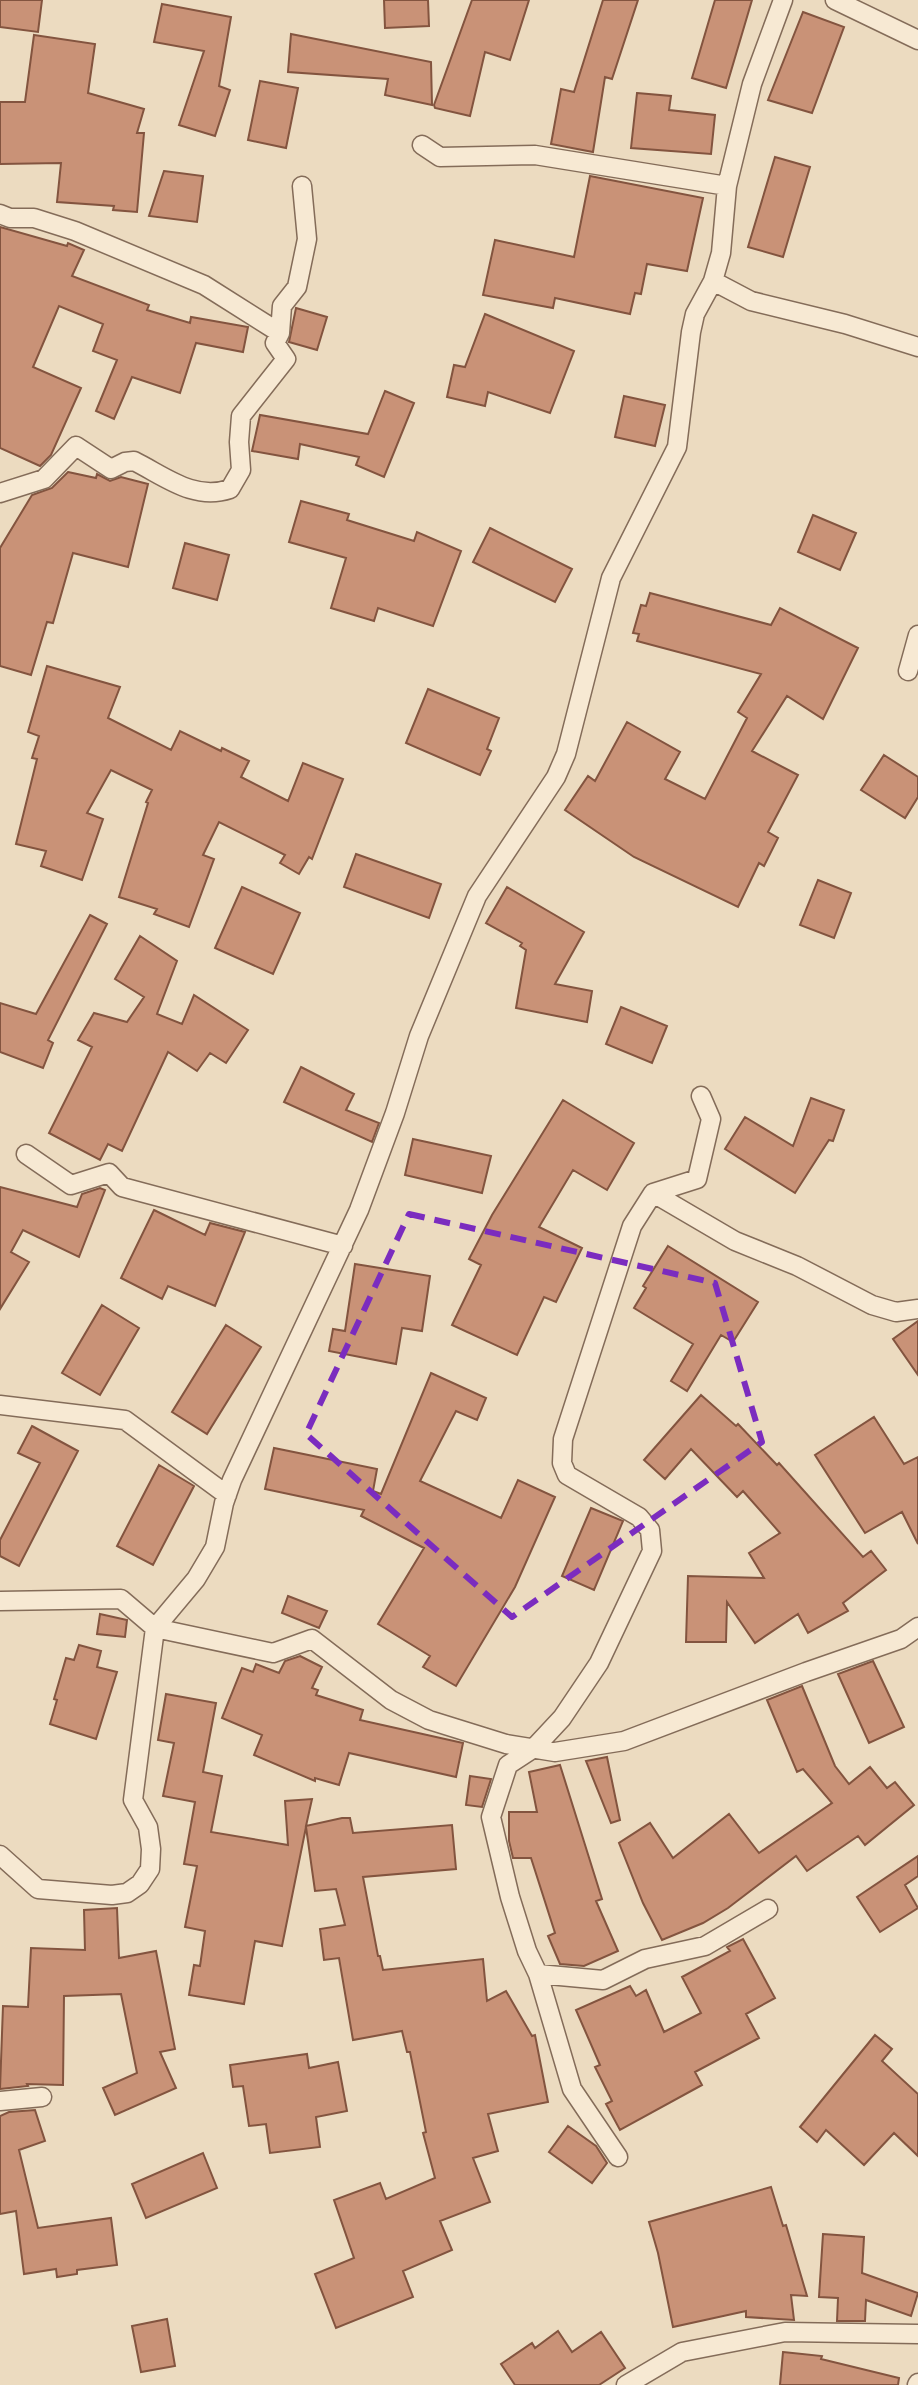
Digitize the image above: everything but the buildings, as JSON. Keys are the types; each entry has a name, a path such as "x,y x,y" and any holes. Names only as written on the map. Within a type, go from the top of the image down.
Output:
{"street":[{"path":"0,1855 38,1889 112,1895 127,1893 140,1884 150,1869 148,1827 133,1800 155,1628 196,1579 215,1547 227,1495 254,1431 343,1246 390,1127 419,1036 477,896 556,777 566,754 611,578 677,447 695,314 713,281 721,253 727,186 752,84 783,0"},
{"path":"835,0 918,40"},
{"path":"422,145 440,157 535,155 727,186"},
{"path":"0,493 44,479 76,446 111,469 134,461 197,493 219,493 230,489 241,470 241,416 286,359 275,343 280,333 282,306 297,287 307,239 302,186"},
{"path":"0,214 10,218 34,218 75,231 204,285 280,333"},
{"path":"713,281 751,301 845,324 918,347"},
{"path":"908,671 918,635"},
{"path":"618,2157 572,2089 538,1974 527,1951 510,1897 491,1817 508,1765 534,1748 562,1718 599,1663 652,1551 650,1530 639,1517 567,1475 562,1463 563,1439 632,1226 653,1193 697,1179 711,1119 701,1096"},
{"path":"26,1154 71,1185 109,1173 122,1187 343,1246"},
{"path":"653,1193 735,1241 797,1266 872,1305 896,1312 918,1309"},
{"path":"0,1405 125,1420 227,1495"},
{"path":"0,1601 121,1599 155,1628 273,1653 312,1639 391,1700 429,1720 506,1744 555,1752 624,1741 901,1639 918,1627"},
{"path":"538,1974 603,1980 645,1959 705,1946 768,1909"},
{"path":"0,2101 42,2097"},
{"path":"626,2385 682,2352 785,2332 918,2334"}],"highlighted area":[{"path":"409,1214 715,1283 762,1442 512,1617 306,1434"}]}
